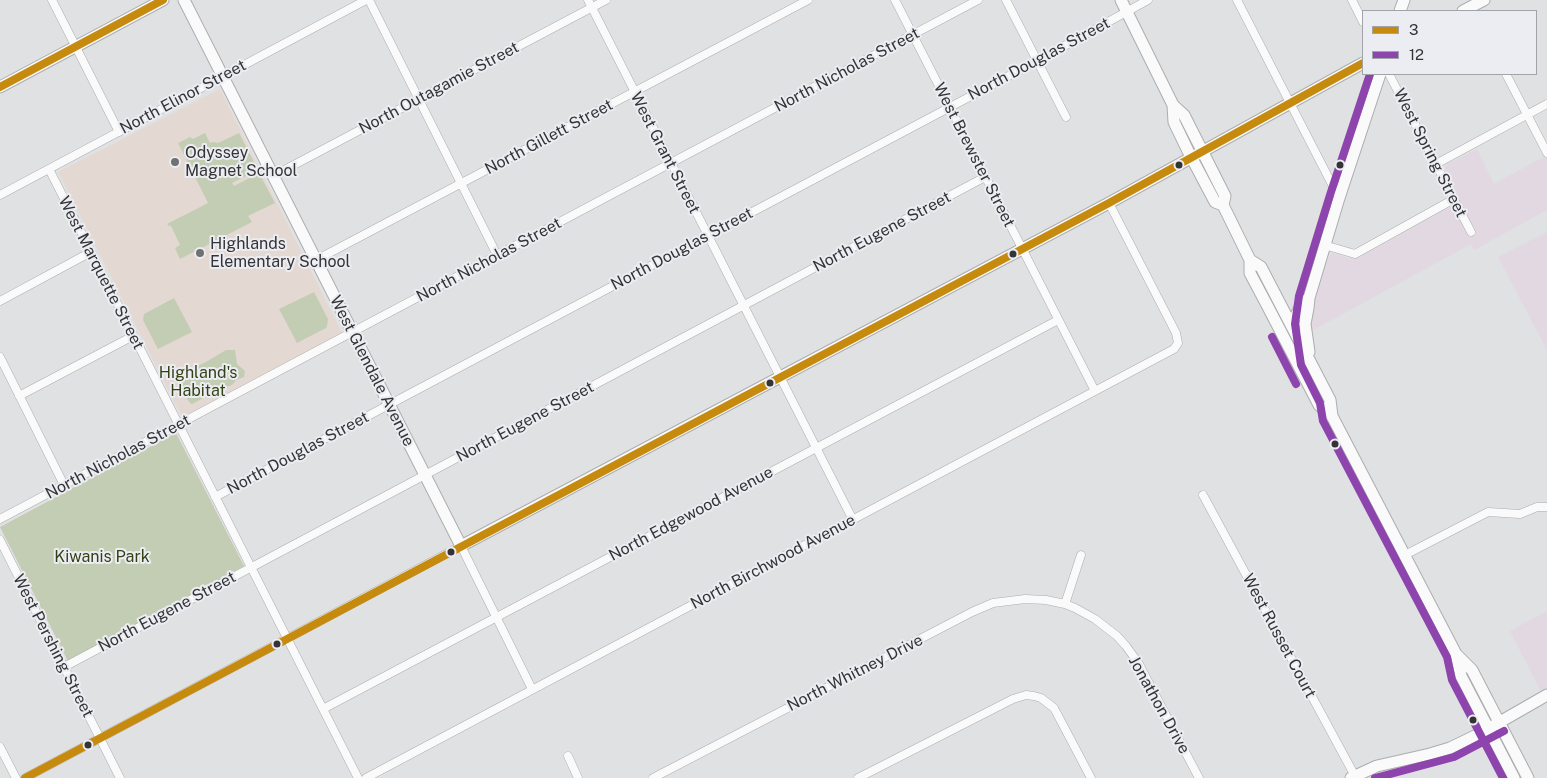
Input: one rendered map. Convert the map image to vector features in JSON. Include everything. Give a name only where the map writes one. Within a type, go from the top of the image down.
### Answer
[{"type":"main road","points":[[0,87],[163,0]]},
{"type":"main road","name":"West Glendale Avenue","points":[[184,0],[461,546]]},
{"type":"main road","points":[[1121,0],[1173,105],[1184,115],[1224,196],[1223,205],[1250,260],[1250,272],[1257,286],[1319,406],[1332,416]]},
{"type":"main road","points":[[1470,7],[1484,0]]},
{"type":"main road","points":[[461,546],[1109,203],[1362,63]]},
{"type":"main road","points":[[1311,364],[1306,335],[1308,298],[1380,75]]},
{"type":"main road","points":[[1173,105],[1174,122],[1215,202],[1223,205]]},
{"type":"main road","points":[[1250,260],[1261,267],[1330,400],[1332,416],[1456,654],[1461,676],[1514,778]]},
{"type":"main road","points":[[1257,286],[1264,284],[1270,294],[1278,300]]},
{"type":"main road","points":[[1291,325],[1303,302],[1308,298]]},
{"type":"main road","points":[[1281,332],[1291,325],[1303,323],[1306,319]]},
{"type":"main road","points":[[1456,654],[1472,670],[1528,778]]},
{"type":"main road","points":[[1354,777],[1377,766],[1443,751],[1466,741],[1547,695]]},
{"type":"street","points":[[52,0],[119,132]]},
{"type":"street","points":[[367,0],[497,255]]},
{"type":"street","name":"North Elinor Street","points":[[0,194],[367,0]]},
{"type":"street","name":"North Outagamie Street","points":[[273,176],[590,4],[606,0]]},
{"type":"street","name":"North Gillett Street","points":[[316,260],[808,0]]},
{"type":"street","name":"West Brewster Street","points":[[895,0],[1095,391]]},
{"type":"street","name":"North Nicholas Street","points":[[0,519],[978,0]]},
{"type":"street","points":[[1006,0],[1066,117]]},
{"type":"street","name":"North Douglas Street","points":[[215,497],[1037,61],[1148,0]]},
{"type":"street","points":[[1237,0],[1339,198]]},
{"type":"street","points":[[1352,0],[1362,20]]},
{"type":"street","name":"West Grant Street","points":[[590,4],[852,520]]},
{"type":"street","name":"West Spring Street","points":[[1391,75],[1471,232]]},
{"type":"street","points":[[1507,75],[1547,153]]},
{"type":"street","points":[[1436,164],[1547,104]]},
{"type":"street","name":"West Marquette Street","points":[[49,169],[358,778]]},
{"type":"street","name":"North Eugene Street","points":[[64,667],[985,177]]},
{"type":"street","points":[[1324,245],[1355,254],[1454,199]]},
{"type":"street","name":"North Birchwood Avenue","points":[[366,778],[1174,349],[1178,343],[1176,333],[1109,203]]},
{"type":"street","points":[[0,300],[91,252]]},
{"type":"street","name":"North Edgewood Avenue","points":[[323,709],[1058,320]]},
{"type":"street","points":[[19,396],[133,336]]},
{"type":"street","points":[[0,357],[64,485]]},
{"type":"street","name":"West Russet Court","points":[[1202,495],[1354,777]]},
{"type":"street","points":[[1405,555],[1488,512],[1520,514],[1537,507],[1547,507]]},
{"type":"street","name":"West Pershing Street","points":[[0,540],[120,778]]},
{"type":"street","points":[[25,778],[461,546]]},
{"type":"street","name":"West Glendale Avenue","points":[[461,546],[532,689]]},
{"type":"street","points":[[1065,604],[1081,555]]},
{"type":"street","name":"North Whitney Drive","points":[[654,778],[982,607],[1004,601],[1025,599],[1046,600],[1065,604]]},
{"type":"street","name":"Jonathon Drive","points":[[1065,604],[1095,619],[1117,636],[1126,646],[1139,664],[1199,778]]},
{"type":"street","points":[[858,778],[1012,698],[1026,695],[1042,698],[1054,708],[1091,778]]},
{"type":"street","points":[[0,747],[16,778]]},
{"type":"street","points":[[568,756],[578,778]]},
{"type":"shaded area","name":"Highlands Elementary School","points":[[220,89],[342,333],[182,417],[58,172]]},
{"type":"shaded area","points":[[1477,149],[1494,184],[1547,155],[1547,210],[1474,250],[1471,244],[1308,333],[1311,309],[1329,255],[1333,253],[1348,258],[1359,257],[1460,201],[1445,168],[1448,164]]},
{"type":"shaded area","points":[[1547,232],[1547,350],[1498,257]]},
{"type":"shaded area","points":[[1547,611],[1547,703],[1510,631]]},
{"type":"green space","points":[[205,133],[210,143],[218,143],[239,133],[258,170],[232,183],[234,186],[259,173],[275,203],[248,216],[252,222],[180,259],[175,248],[180,245],[171,226],[167,224],[208,203],[178,143]]},
{"type":"green space","points":[[314,292],[328,319],[327,326],[297,343],[279,309]]},
{"type":"green space","points":[[174,298],[192,332],[158,349],[143,320],[144,314]]},
{"type":"green space","name":"Highland's Habitat","points":[[226,350],[235,350],[237,364],[245,371],[244,377],[218,392],[192,404],[190,403],[178,385],[176,378],[183,372],[206,362]]},
{"type":"green space","name":"Kiwanis Park","points":[[176,433],[244,566],[68,661],[0,527]]},
{"type":"transit line","name":"3","points":[[0,87],[163,0]]},
{"type":"transit line","name":"3","points":[[25,778],[1109,203],[1362,64]]},
{"type":"transit line","name":"12","points":[[1370,75],[1299,296],[1295,324],[1301,365],[1320,403],[1323,421],[1447,657],[1452,680],[1503,778]]},
{"type":"transit line","name":"12","points":[[1272,337],[1296,384]]},
{"type":"transit line","name":"12","points":[[1375,778],[1454,757],[1504,731]]},
{"type":"place","name":"Odyssey Magnet School","points":[[175,162]]},
{"type":"place","name":"Highlands Elementary School","points":[[200,253]]}]
